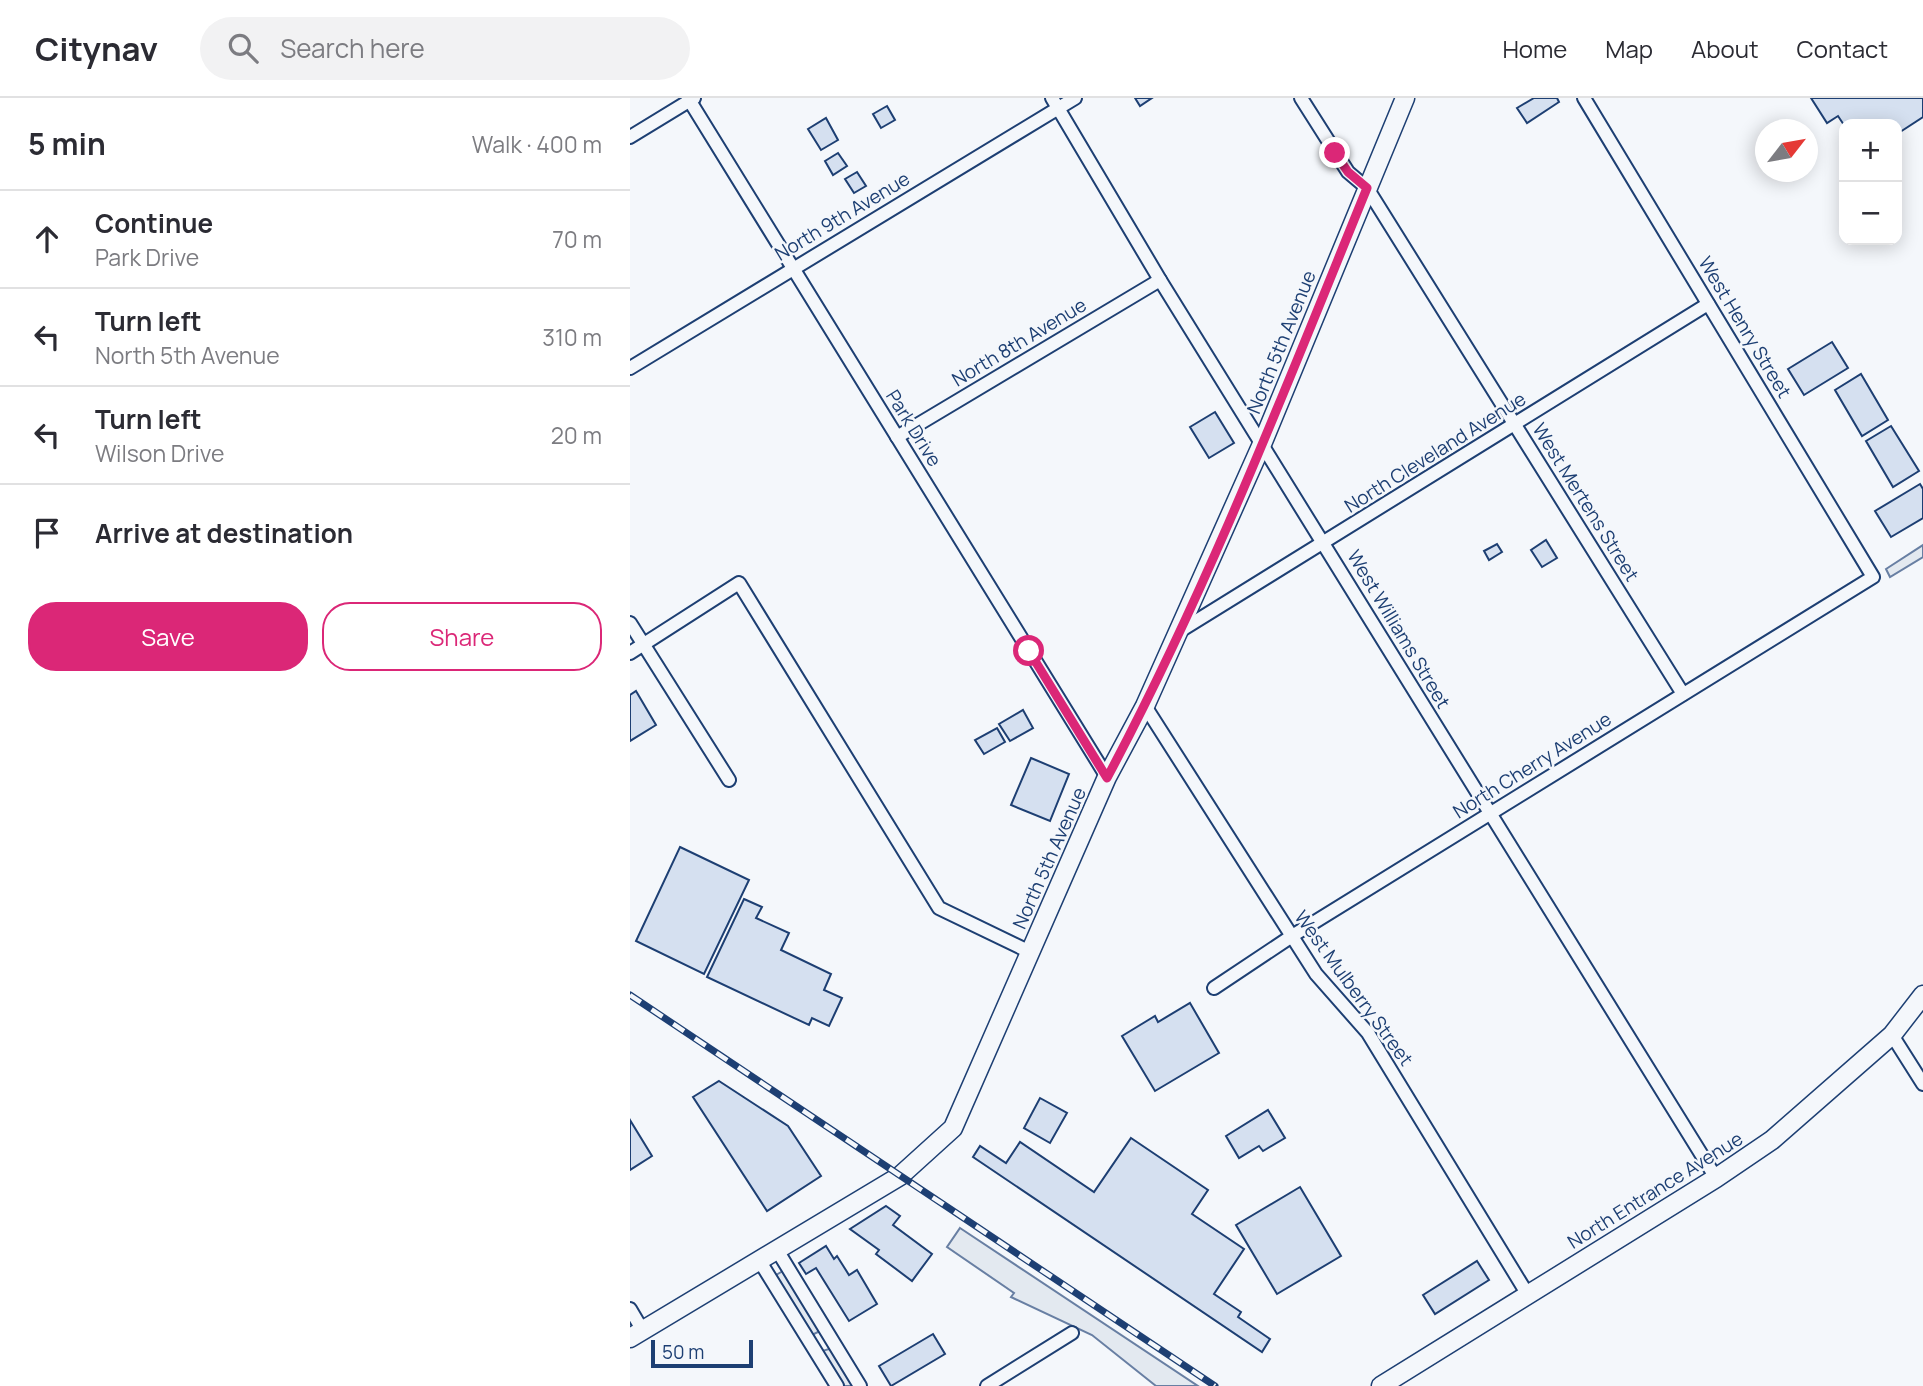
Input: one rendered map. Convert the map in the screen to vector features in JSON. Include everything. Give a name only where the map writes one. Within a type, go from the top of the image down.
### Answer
[{"type":"street","name":"North 9th Avenue","points":[[630,368],[1055,103],[1076,98]]},
{"type":"street","name":"West Mertens Street","points":[[1301,98],[1348,172],[1367,188],[1683,694]]},
{"type":"street","name":"North 5th Avenue","points":[[636,1334],[900,1176],[953,1128],[1107,778],[1180,631],[1262,444],[1405,98]]},
{"type":"street","name":"West Henry Street","points":[[1584,98],[1873,577]]},
{"type":"street","points":[[630,137],[690,99]]},
{"type":"street","name":"Park Drive","points":[[690,99],[791,269],[1107,778]]},
{"type":"street","name":"West Williams Street","points":[[1055,103],[1160,280],[1716,1178]]},
{"type":"street","name":"North 8th Avenue","points":[[897,437],[1160,280]]},
{"type":"street","name":"North Cleveland Avenue","points":[[1180,631],[1708,304]]},
{"type":"street","name":"North Cherry Avenue","points":[[1214,988],[1292,936],[1873,577]]},
{"type":"street","points":[[630,653],[738,583],[939,908],[1030,952]]},
{"type":"street","points":[[630,623],[729,780]]},
{"type":"street","name":"West Mulberry Street","points":[[1145,706],[1316,974],[1368,1032],[1528,1295]]},
{"type":"street","name":"North Entrance Avenue","points":[[1381,1386],[1716,1178],[1772,1140],[1892,1035],[1923,995]]},
{"type":"street","points":[[1892,1035],[1923,1084]]},
{"type":"street","points":[[776,1250],[860,1386]]},
{"type":"street","points":[[759,1260],[837,1386]]},
{"type":"street","points":[[630,1309],[636,1334]]},
{"type":"street","points":[[987,1386],[1072,1333]]},
{"type":"shaded area","points":[[1923,545],[1923,557],[1890,577],[1886,569]]},
{"type":"shaded area","points":[[960,1228],[1198,1386],[1156,1386],[1092,1335],[1011,1297],[1014,1293],[947,1247]]},
{"type":"shaded area","points":[[783,1271],[820,1331],[812,1335],[776,1275]]},
{"type":"shaded area","points":[[829,1349],[854,1386],[844,1386],[822,1351]]},
{"type":"building","points":[[1135,98],[1152,98],[1140,106]]},
{"type":"building","points":[[1534,98],[1557,98],[1559,102],[1527,123],[1517,108]]},
{"type":"building","points":[[1811,98],[1923,98],[1923,117],[1902,131],[1902,119],[1840,119],[1838,116],[1827,123]]},
{"type":"building","points":[[887,106],[895,120],[881,128],[873,114]]},
{"type":"building","points":[[826,118],[838,140],[821,150],[808,129]]},
{"type":"building","points":[[838,153],[847,166],[833,175],[825,161]]},
{"type":"building","points":[[857,172],[866,186],[854,193],[845,179]]},
{"type":"building","points":[[1832,342],[1848,368],[1804,395],[1788,369]]},
{"type":"building","points":[[1861,374],[1888,420],[1862,436],[1835,390]]},
{"type":"building","points":[[1215,412],[1234,443],[1209,458],[1190,427]]},
{"type":"building","points":[[1891,426],[1919,471],[1893,487],[1866,441]]},
{"type":"building","points":[[1920,484],[1923,489],[1923,518],[1891,537],[1875,511]]},
{"type":"building","points":[[1546,540],[1557,558],[1542,567],[1531,550]]},
{"type":"building","points":[[1497,544],[1502,552],[1489,560],[1484,551]]},
{"type":"building","points":[[636,691],[656,725],[630,741],[630,695]]},
{"type":"building","points":[[1023,710],[1033,728],[1010,741],[999,724]]},
{"type":"building","points":[[997,728],[1005,742],[984,754],[975,740]]},
{"type":"building","points":[[1031,758],[1069,774],[1050,821],[1011,805]]},
{"type":"building","points":[[680,847],[749,880],[704,974],[636,941]]},
{"type":"building","points":[[744,899],[762,907],[756,918],[789,933],[781,950],[831,974],[824,990],[842,998],[829,1026],[812,1018],[809,1025],[707,977]]},
{"type":"building","points":[[1190,1003],[1219,1053],[1155,1091],[1122,1036],[1155,1016],[1158,1022]]},
{"type":"building","points":[[719,1081],[788,1126],[821,1176],[767,1211],[693,1097]]},
{"type":"building","points":[[1040,1098],[1067,1113],[1050,1143],[1024,1128]]},
{"type":"building","points":[[1268,1110],[1285,1138],[1263,1151],[1259,1146],[1239,1158],[1226,1136]]},
{"type":"building","points":[[630,1120],[652,1156],[630,1170]]},
{"type":"building","points":[[1131,1138],[1208,1190],[1192,1214],[1244,1249],[1214,1294],[1241,1312],[1238,1317],[1270,1339],[1262,1352],[973,1157],[980,1146],[1006,1163],[1020,1142],[1094,1192]]},
{"type":"building","points":[[1300,1187],[1341,1256],[1277,1294],[1236,1225]]},
{"type":"building","points":[[886,1206],[900,1216],[893,1225],[932,1254],[912,1281],[876,1254],[879,1250],[850,1229]]},
{"type":"building","points":[[826,1246],[834,1259],[837,1256],[849,1275],[857,1270],[877,1304],[849,1321],[816,1268],[806,1274],[799,1263]]},
{"type":"building","points":[[1477,1261],[1489,1280],[1435,1314],[1423,1295]]},
{"type":"building","points":[[933,1334],[945,1354],[891,1386],[879,1366]]},
{"type":"railway","points":[[630,995],[1215,1386]]},
{"type":"route","points":[[1029,651],[1107,778],[1180,631],[1262,444],[1367,188],[1348,172],[1335,153]]}]
